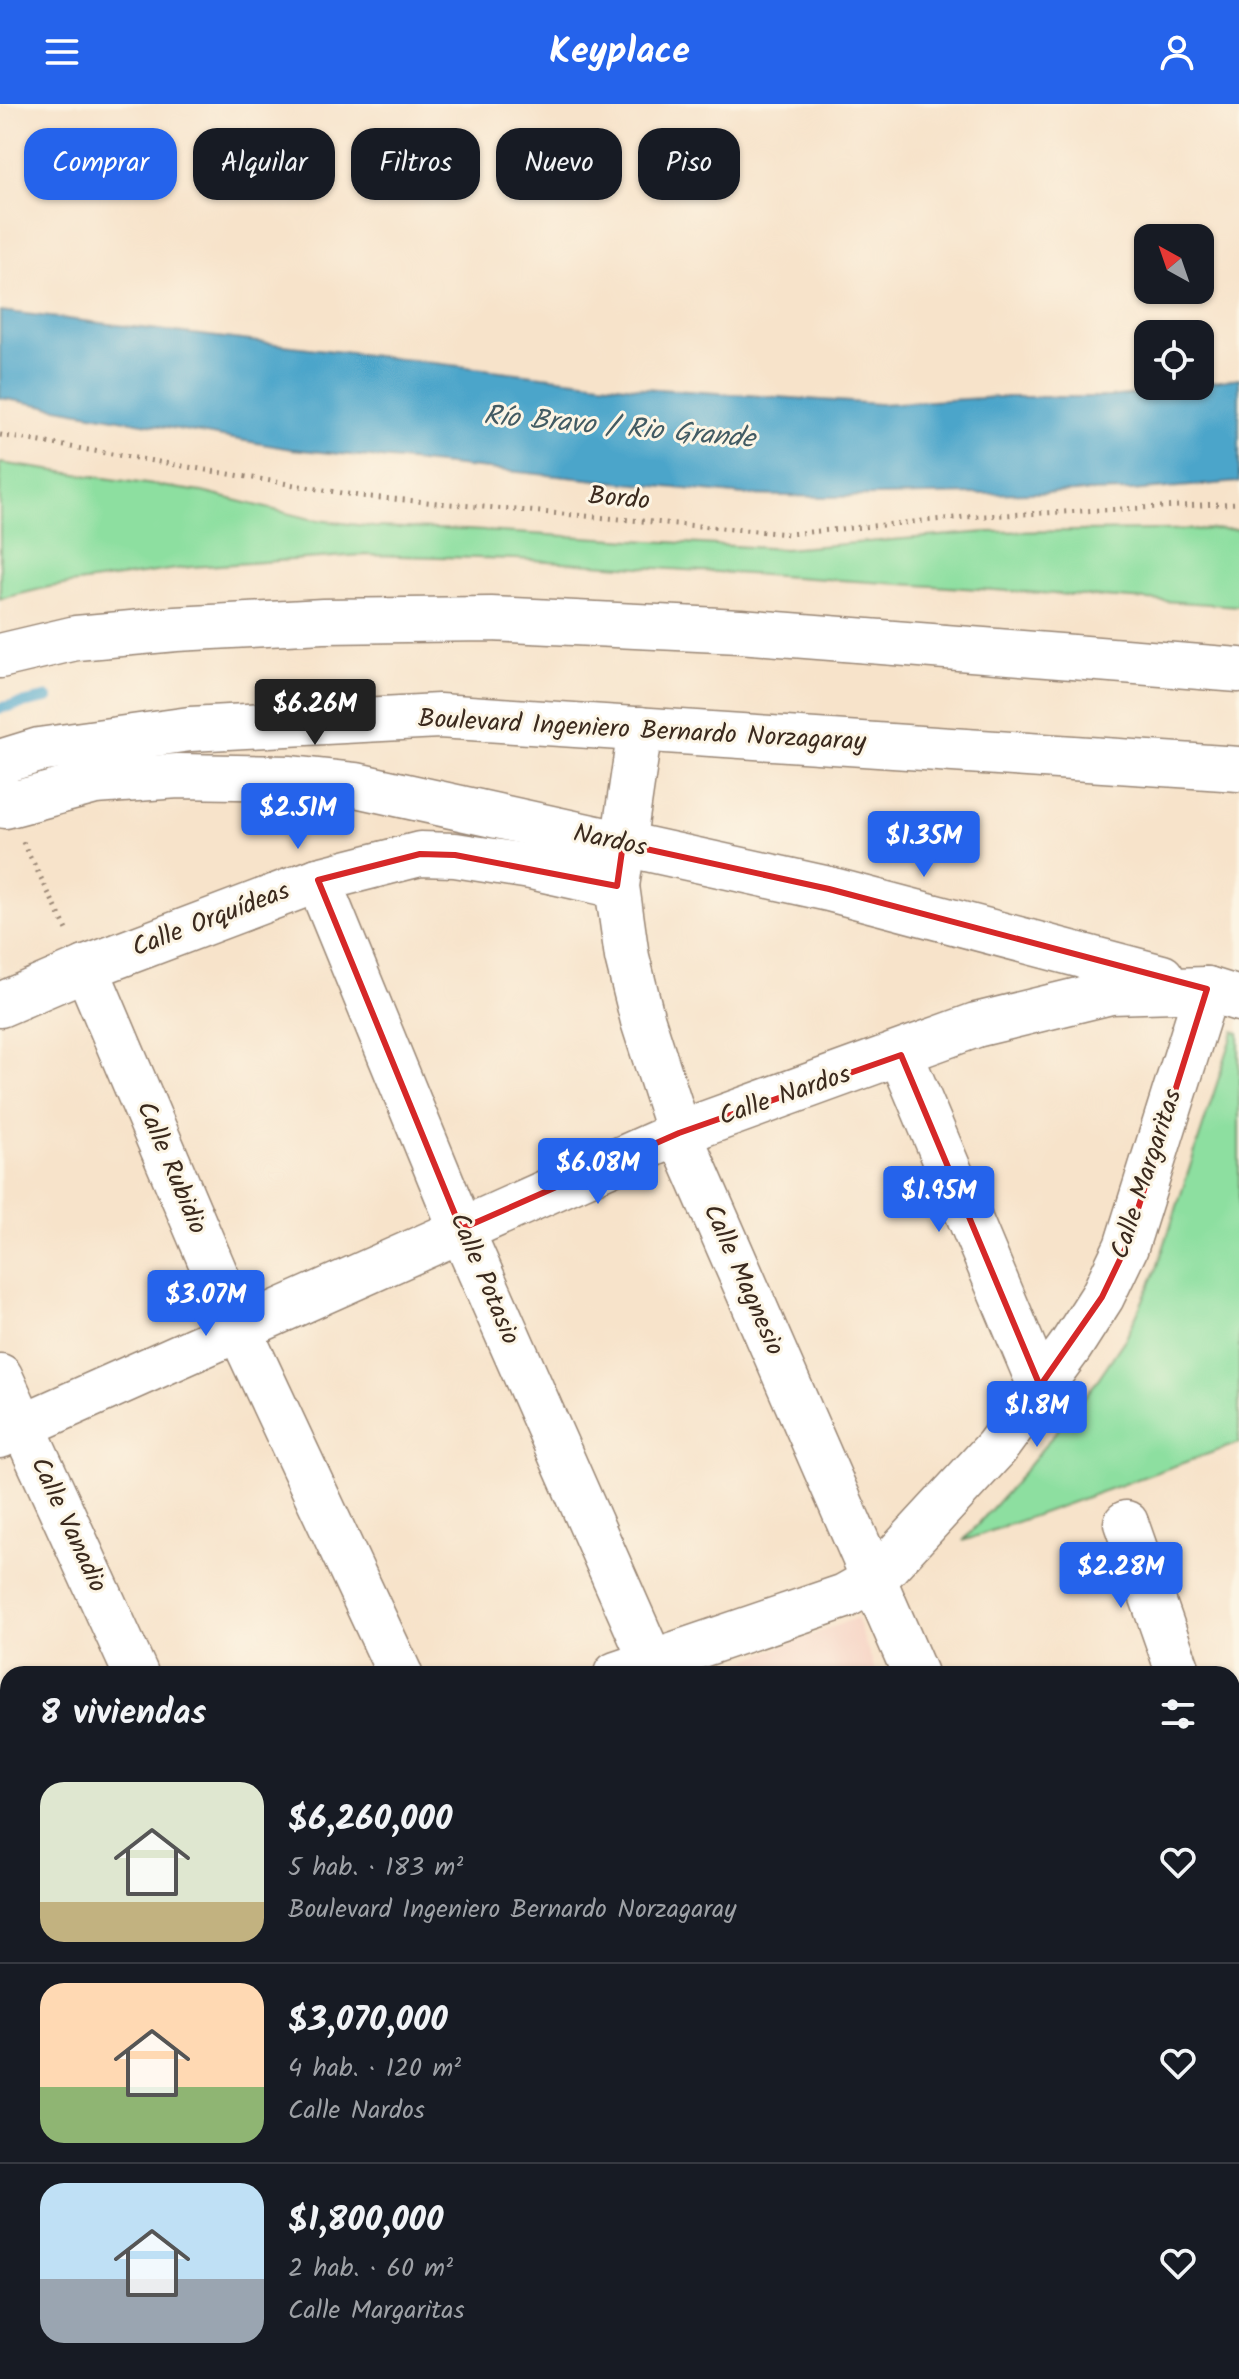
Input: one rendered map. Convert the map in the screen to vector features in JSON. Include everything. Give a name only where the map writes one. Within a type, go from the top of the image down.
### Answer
[{"type":"main road","points":[[0,656],[76,638],[176,629],[323,621],[491,619],[740,631],[1239,670]]},
{"type":"main road","name":"Boulevard Ingeniero Bernardo Norzagaray","points":[[0,762],[39,750],[190,729],[439,716],[1239,769]]},
{"type":"main road","name":"Calle Magnesio","points":[[640,729],[620,865],[627,957],[643,1021],[679,1133],[912,1666]]},
{"type":"main road","name":"Nardos","points":[[3,800],[95,782],[178,776],[291,778],[356,785],[620,865],[829,889],[1223,994]]},
{"type":"main road","name":"Calle Orquídeas","points":[[0,1005],[86,968],[318,880],[420,854],[455,855],[531,867],[620,865]]},
{"type":"main road","name":"Calle Potasio","points":[[318,880],[640,1666]]},
{"type":"main road","name":"Calle Rubidio","points":[[86,968],[239,1329],[396,1666]]},
{"type":"main road","name":"Calle Nardos","points":[[11,1432],[679,1133],[901,1055],[976,1025],[1111,992],[1223,994]]},
{"type":"main road","name":"Calle Margaritas","points":[[653,1666],[845,1596],[875,1579],[996,1448],[1070,1347],[1102,1297],[1126,1247],[1223,994]]},
{"type":"main road","points":[[901,1055],[1040,1386]]},
{"type":"main road","name":"Calle Vanadio","points":[[0,1376],[11,1432],[132,1666]]},
{"type":"main road","points":[[1126,1523],[1176,1666]]},
{"type":"path","name":"Bordo","points":[[0,435],[359,496],[789,534],[965,517],[1239,503]]},
{"type":"path","points":[[3,800],[86,968]]},
{"type":"highlighted area","points":[[623,844],[829,889],[1207,989],[1126,1247],[1102,1297],[1040,1386],[901,1055],[679,1133],[461,1229],[318,880],[420,854],[455,855],[617,886]]},
{"type":"shaded area","points":[[856,1618],[874,1666],[731,1666]]},
{"type":"green space","points":[[0,463],[202,492],[311,519],[373,527],[784,549],[987,532],[1239,529],[1239,606],[516,559],[362,555],[191,567],[49,587],[0,599]]},
{"type":"green space","points":[[1234,1031],[1239,1033],[1239,1443],[963,1541],[1094,1385],[1127,1336],[1156,1271]]},
{"type":"water","name":"Río Bravo / Rio Grande","points":[[0,311],[643,388],[880,404],[1134,394],[1134,400],[1214,400],[1214,382],[1239,378],[1239,482],[1131,491],[827,497],[744,495],[291,449],[0,398]]},
{"type":"waterway","points":[[0,708],[48,698]]}]
